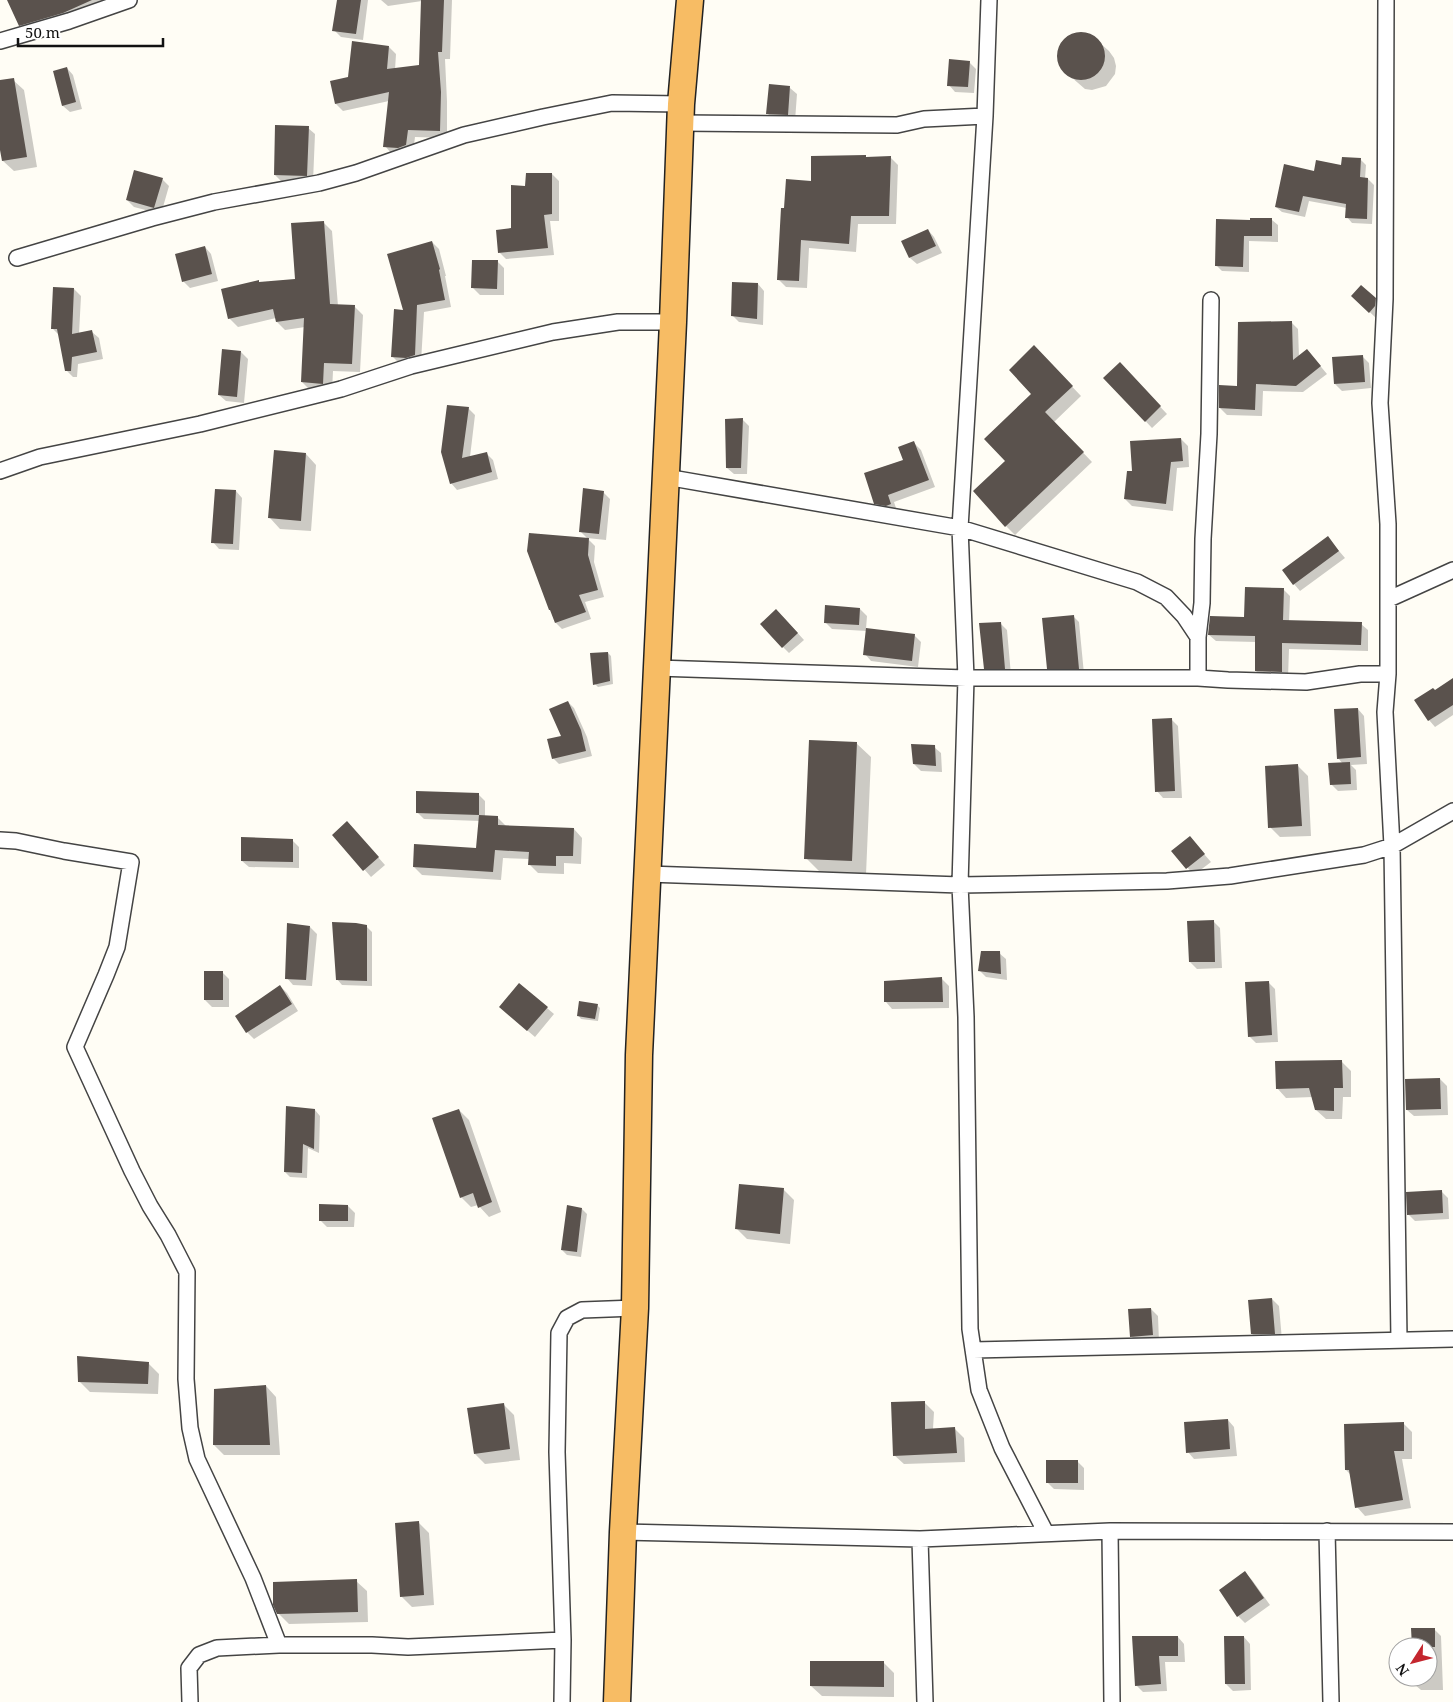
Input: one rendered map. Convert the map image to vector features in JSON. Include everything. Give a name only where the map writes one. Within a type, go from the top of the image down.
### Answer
[{"type":"highway","points":[[617,1702],[623,1532],[635,1308],[639,1055],[681,114],[690,0]]},
{"type":"street","points":[[0,40],[70,21],[129,0]]},
{"type":"street","points":[[988,0],[985,116],[960,528],[966,678],[960,885],[966,1017],[970,1329],[979,1390],[1002,1448],[1046,1534]]},
{"type":"street","points":[[1386,0],[1385,299],[1380,403],[1388,524],[1388,674],[1385,712],[1392,846],[1399,1340]]},
{"type":"street","points":[[17,258],[152,218],[214,202],[319,183],[356,173],[464,135],[612,103],[681,114],[897,125],[924,119],[985,116]]},
{"type":"street","points":[[1198,678],[1198,637],[1202,603],[1203,539],[1209,434],[1212,300]]},
{"type":"street","points":[[0,471],[40,457],[200,424],[341,389],[411,366],[553,332],[618,322],[673,322]]},
{"type":"street","points":[[666,477],[960,528],[1137,582],[1166,596],[1184,616],[1198,637]]},
{"type":"street","points":[[1389,599],[1453,570]]},
{"type":"street","points":[[657,668],[966,678],[1198,678],[1306,682],[1360,674],[1388,674]]},
{"type":"street","points":[[648,874],[960,885],[1167,881],[1230,876],[1364,855],[1392,846],[1453,811]]},
{"type":"street","points":[[0,840],[16,841],[64,852],[132,862],[117,947],[75,1047],[132,1171],[187,1272],[186,1379],[190,1428],[197,1459],[252,1578],[279,1646]]},
{"type":"street","points":[[562,1702],[563,1640],[557,1452],[559,1333],[567,1318],[582,1310],[635,1308]]},
{"type":"street","points":[[973,1350],[1453,1339]]},
{"type":"street","points":[[623,1532],[920,1539],[1110,1530],[1453,1532]]},
{"type":"street","points":[[1110,1530],[1112,1702]]},
{"type":"street","points":[[1327,1531],[1331,1702]]},
{"type":"street","points":[[920,1539],[925,1702]]},
{"type":"street","points":[[190,1702],[189,1668],[199,1655],[217,1648],[372,1645],[408,1647],[563,1640]]},
{"type":"building","points":[[7,0],[92,0],[63,13],[19,26]]},
{"type":"building","points":[[337,0],[361,0],[356,34],[332,31]]},
{"type":"building","points":[[421,0],[444,0],[442,52],[438,52],[441,92],[440,131],[408,130],[406,145],[398,148],[383,147],[389,92],[335,104],[330,81],[348,77],[352,41],[389,46],[387,69],[419,65]]},
{"type":"building","points":[[1076,32],[1086,32],[1098,39],[1105,51],[1105,61],[1098,73],[1086,80],[1076,80],[1068,76],[1061,69],[1057,61],[1057,51],[1061,43],[1068,36]]},
{"type":"building","points":[[949,59],[970,61],[968,87],[947,86]]},
{"type":"building","points":[[67,67],[76,102],[62,106],[53,71]]},
{"type":"building","points":[[14,78],[27,157],[2,161],[0,150],[0,80]]},
{"type":"building","points":[[769,84],[790,86],[788,115],[766,114]]},
{"type":"building","points":[[275,125],[309,126],[307,176],[274,175]]},
{"type":"building","points":[[866,155],[866,157],[891,156],[889,216],[851,216],[849,244],[801,240],[799,281],[777,280],[781,208],[784,208],[786,179],[811,181],[811,156]]},
{"type":"building","points":[[1342,157],[1361,158],[1360,177],[1368,178],[1367,219],[1345,218],[1346,204],[1303,196],[1299,212],[1275,207],[1284,164],[1314,171],[1316,160],[1341,165]]},
{"type":"building","points":[[134,170],[163,178],[154,208],[126,200]]},
{"type":"building","points":[[526,173],[552,173],[552,214],[544,215],[548,248],[498,253],[496,230],[511,228],[511,185],[525,186]]},
{"type":"building","points":[[1250,218],[1272,218],[1272,236],[1244,236],[1243,267],[1215,266],[1216,219],[1250,220]]},
{"type":"building","points":[[324,221],[330,304],[355,305],[352,364],[324,363],[323,384],[301,382],[304,318],[276,322],[273,309],[228,319],[221,289],[259,280],[259,282],[295,279],[291,223]]},
{"type":"building","points":[[928,229],[936,246],[909,258],[901,241]]},
{"type":"building","points":[[432,241],[440,269],[445,300],[417,305],[415,355],[406,358],[391,357],[394,309],[403,310],[387,254]]},
{"type":"building","points":[[205,246],[212,274],[182,282],[175,254]]},
{"type":"building","points":[[472,260],[498,260],[497,289],[471,288]]},
{"type":"building","points":[[732,282],[758,283],[757,319],[731,316]]},
{"type":"building","points":[[1361,285],[1376,298],[1375,306],[1369,313],[1351,296]]},
{"type":"building","points":[[53,287],[74,288],[72,334],[92,330],[97,352],[72,357],[71,371],[65,371],[57,329],[51,329]]},
{"type":"building","points":[[1292,321],[1293,360],[1307,349],[1321,366],[1296,386],[1256,384],[1255,410],[1219,408],[1219,385],[1237,386],[1238,322]]},
{"type":"building","points":[[1034,345],[1073,386],[1045,412],[1084,452],[1005,527],[973,491],[1005,461],[984,439],[1031,394],[1009,370]]},
{"type":"building","points":[[222,349],[241,351],[237,397],[218,395]]},
{"type":"building","points":[[1363,355],[1365,382],[1334,384],[1332,357]]},
{"type":"building","points":[[1120,362],[1161,406],[1145,422],[1103,378]]},
{"type":"building","points":[[447,405],[469,407],[462,458],[487,452],[492,472],[450,484],[441,452]]},
{"type":"building","points":[[743,418],[741,468],[726,468],[725,419]]},
{"type":"building","points":[[1181,438],[1183,461],[1171,462],[1166,504],[1124,499],[1127,471],[1132,471],[1130,441]]},
{"type":"building","points":[[914,441],[929,480],[888,495],[891,504],[886,506],[874,504],[864,473],[903,460],[898,447]]},
{"type":"building","points":[[274,450],[306,453],[301,521],[268,518]]},
{"type":"building","points":[[583,488],[604,491],[599,534],[579,532]]},
{"type":"building","points":[[215,489],[236,490],[233,544],[211,543]]},
{"type":"building","points":[[529,533],[589,538],[588,555],[598,590],[579,595],[586,612],[555,623],[527,551]]},
{"type":"building","points":[[1328,536],[1339,551],[1293,585],[1282,570]]},
{"type":"building","points":[[1245,587],[1284,588],[1283,620],[1362,622],[1361,645],[1282,643],[1282,672],[1255,671],[1255,636],[1208,635],[1210,616],[1244,617]]},
{"type":"building","points":[[825,605],[860,608],[859,625],[824,623]]},
{"type":"building","points":[[776,609],[798,633],[782,648],[760,624]]},
{"type":"building","points":[[1074,615],[1079,669],[1047,669],[1042,618]]},
{"type":"building","points":[[1001,622],[1005,669],[984,669],[979,623]]},
{"type":"building","points":[[866,628],[915,634],[912,661],[863,655]]},
{"type":"building","points":[[608,652],[610,681],[593,685],[590,653]]},
{"type":"building","points":[[1453,678],[1453,705],[1428,721],[1414,700],[1433,688],[1435,690]]},
{"type":"building","points":[[568,701],[581,730],[586,751],[552,759],[547,739],[561,736],[549,709]]},
{"type":"building","points":[[1358,708],[1361,757],[1337,759],[1334,709]]},
{"type":"building","points":[[1172,718],[1175,791],[1155,792],[1152,719]]},
{"type":"building","points":[[809,740],[857,742],[852,861],[804,859]]},
{"type":"building","points":[[911,744],[935,745],[936,766],[913,764]]},
{"type":"building","points":[[1350,762],[1351,784],[1330,785],[1328,763]]},
{"type":"building","points":[[1298,764],[1302,826],[1268,828],[1265,766]]},
{"type":"building","points":[[416,791],[479,793],[479,815],[416,813]]},
{"type":"building","points":[[479,815],[498,816],[498,825],[574,828],[573,856],[556,856],[556,866],[528,865],[529,852],[495,850],[493,872],[413,867],[414,844],[476,848]]},
{"type":"building","points":[[347,821],[379,857],[363,871],[332,835]]},
{"type":"building","points":[[1190,836],[1205,854],[1186,869],[1171,851]]},
{"type":"building","points":[[241,837],[293,839],[293,862],[241,861]]},
{"type":"building","points":[[1214,920],[1215,962],[1189,962],[1187,921]]},
{"type":"building","points":[[332,922],[367,925],[367,981],[336,980]]},
{"type":"building","points":[[287,923],[310,926],[306,980],[285,979]]},
{"type":"building","points":[[981,951],[1000,951],[1001,974],[978,971]]},
{"type":"building","points":[[204,971],[223,971],[223,1000],[204,1000]]},
{"type":"building","points":[[942,977],[943,1002],[884,1002],[884,981]]},
{"type":"building","points":[[1269,981],[1272,1035],[1248,1037],[1245,982]]},
{"type":"building","points":[[519,983],[548,1007],[527,1031],[499,1007]]},
{"type":"building","points":[[280,985],[292,1004],[246,1033],[235,1016]]},
{"type":"building","points":[[579,1001],[598,1004],[595,1019],[577,1016]]},
{"type":"building","points":[[1342,1060],[1343,1088],[1334,1088],[1334,1111],[1315,1110],[1309,1088],[1276,1089],[1275,1061]]},
{"type":"building","points":[[1440,1078],[1441,1109],[1406,1110],[1405,1079]]},
{"type":"building","points":[[286,1106],[315,1109],[314,1149],[303,1144],[302,1173],[284,1172]]},
{"type":"building","points":[[459,1109],[492,1202],[478,1208],[473,1193],[460,1198],[432,1118]]},
{"type":"building","points":[[739,1184],[784,1188],[780,1234],[735,1229]]},
{"type":"building","points":[[1442,1190],[1443,1213],[1407,1215],[1406,1192]]},
{"type":"building","points":[[319,1204],[348,1205],[348,1221],[319,1221]]},
{"type":"building","points":[[567,1205],[582,1208],[577,1252],[561,1250]]},
{"type":"building","points":[[1272,1298],[1275,1334],[1251,1334],[1248,1300]]},
{"type":"building","points":[[1151,1308],[1153,1335],[1130,1337],[1128,1309]]},
{"type":"building","points":[[77,1356],[149,1362],[148,1384],[78,1382]]},
{"type":"building","points":[[266,1385],[270,1445],[213,1445],[214,1389]]},
{"type":"building","points":[[925,1401],[925,1429],[955,1427],[957,1453],[893,1456],[891,1402]]},
{"type":"building","points":[[504,1403],[510,1449],[474,1454],[467,1408]]},
{"type":"building","points":[[1228,1419],[1230,1449],[1186,1453],[1184,1422]]},
{"type":"building","points":[[1404,1422],[1404,1451],[1394,1451],[1403,1500],[1355,1508],[1349,1470],[1345,1470],[1344,1424]]},
{"type":"building","points":[[1046,1460],[1078,1460],[1078,1483],[1046,1483]]},
{"type":"building","points":[[419,1521],[424,1595],[400,1597],[395,1523]]},
{"type":"building","points":[[1245,1571],[1264,1598],[1237,1617],[1219,1590]]},
{"type":"building","points":[[357,1579],[358,1612],[277,1614],[273,1605],[273,1582]]},
{"type":"building","points":[[1411,1628],[1435,1628],[1435,1637],[1411,1637]]},
{"type":"building","points":[[1132,1636],[1178,1636],[1178,1656],[1159,1656],[1161,1684],[1135,1686]]},
{"type":"building","points":[[1224,1636],[1244,1636],[1245,1684],[1225,1684]]},
{"type":"building","points":[[810,1661],[884,1661],[884,1687],[810,1686]]}]
